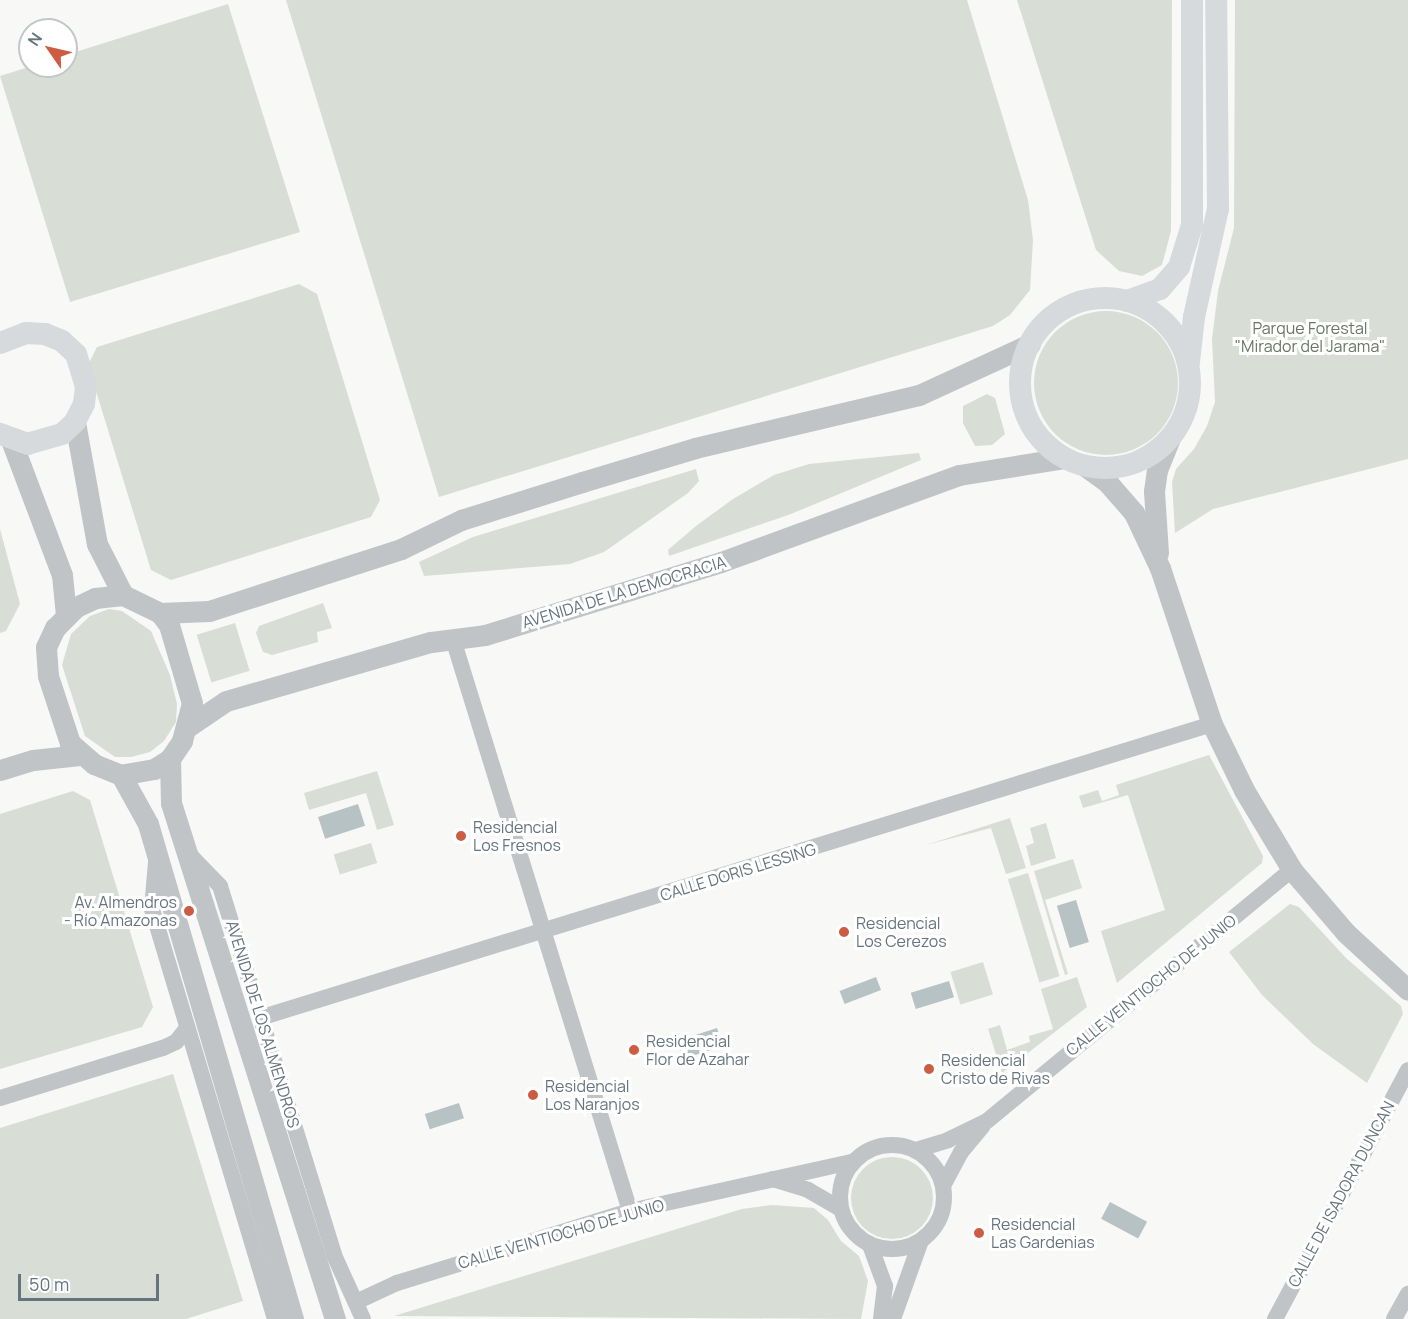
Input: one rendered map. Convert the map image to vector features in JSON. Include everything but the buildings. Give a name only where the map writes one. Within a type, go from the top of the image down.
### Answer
[{"type":"main road","points":[[1127,301],[1160,289],[1179,267],[1192,225],[1192,0]]},
{"type":"main road","points":[[1188,367],[1181,344],[1167,325],[1149,310],[1127,301],[1092,299],[1067,306],[1046,322],[1030,344],[1021,369],[1023,403],[1028,420],[1043,442],[1064,458],[1085,466],[1108,468],[1131,464],[1153,453],[1171,436],[1184,415],[1190,391],[1188,367],[1194,317],[1218,208],[1216,0]]},
{"type":"main road","points":[[0,343],[26,333],[45,334],[62,341],[76,354],[86,387],[84,404],[75,422],[62,434],[46,442],[5,437]]},
{"type":"street","points":[[80,755],[61,725],[48,676],[46,647],[66,615],[95,598],[123,595],[160,613],[209,611],[401,549],[461,520],[695,448],[919,395],[1030,344]]},
{"type":"street","points":[[75,422],[97,544],[123,595]]},
{"type":"street","points":[[1160,568],[1154,491],[1157,470],[1171,436]]},
{"type":"street","points":[[5,437],[62,575],[66,615]]},
{"type":"street","name":"AVENIDA DE LA DEMOCRACIA","points":[[186,728],[226,701],[430,642],[485,634],[721,562],[959,475],[1064,458]]},
{"type":"street","points":[[1085,466],[1108,483],[1134,513],[1160,568],[1212,724],[1244,790],[1292,870],[1346,933],[1408,990]]},
{"type":"street","points":[[121,775],[154,769],[170,759],[186,728],[192,703],[176,641],[160,613]]},
{"type":"street","points":[[453,639],[630,1211]]},
{"type":"street","name":"CALLE DORIS LESSING","points":[[263,1017],[1212,724]]},
{"type":"street","points":[[0,770],[33,759],[80,755],[121,775],[148,824],[293,1319]]},
{"type":"street","name":"AVENIDA DE LOS ALMENDROS","points":[[170,759],[171,803],[335,1319]]},
{"type":"street","name":"AVENIDA DE LOS ALMENDROS","points":[[188,853],[220,886],[263,1017],[334,1255],[363,1319]]},
{"type":"street","points":[[157,861],[152,909],[275,1319]]},
{"type":"street","name":"CALLE VEINTIOCHO DE JUNIO","points":[[916,1150],[948,1140],[987,1121],[1292,870]]},
{"type":"street","points":[[0,1098],[163,1048],[176,1042],[187,1028]]},
{"type":"street","name":"CALLE DE ISADORA DUNCAN","points":[[1275,1319],[1408,1070]]},
{"type":"street","points":[[944,1184],[961,1152],[987,1121]]},
{"type":"street","points":[[870,1245],[895,1250],[920,1243],[936,1228],[945,1207],[944,1184],[934,1164],[916,1150],[884,1145],[855,1161],[842,1183],[841,1209],[847,1224],[870,1245],[885,1286],[881,1319]]},
{"type":"street","name":"CALLE VEINTIOCHO DE JUNIO","points":[[356,1302],[397,1283],[630,1211],[770,1178],[831,1169],[855,1161]]},
{"type":"street","points":[[770,1178],[808,1190],[841,1209]]},
{"type":"street","points":[[244,1218],[252,1183]]},
{"type":"street","points":[[293,1185],[320,1206]]},
{"type":"street","points":[[894,1319],[920,1243]]},
{"type":"street","points":[[1394,1319],[1407,1299]]},
{"type":"green space","points":[[286,0],[967,0],[1028,200],[1033,240],[1030,290],[1010,315],[993,326],[439,497]]},
{"type":"green space","points":[[1017,0],[1172,0],[1171,231],[1162,265],[1142,276],[1119,271],[1096,250]]},
{"type":"green space","name":"Parque Forestal \"Mirador del Jarama\"","points":[[1235,0],[1408,0],[1408,459],[1213,509],[1175,533],[1172,482],[1176,469],[1194,449],[1207,426],[1215,402],[1212,339],[1218,291],[1234,228]]},
{"type":"green space","points":[[228,4],[300,232],[70,302],[0,76],[18,70],[18,78],[78,78],[78,51]]},
{"type":"green space","points":[[299,284],[317,294],[380,500],[371,517],[171,580],[151,570],[88,365],[97,347]]},
{"type":"green space","points":[[1106,311],[1133,317],[1146,323],[1157,332],[1166,343],[1172,356],[1178,383],[1172,410],[1166,423],[1157,434],[1146,443],[1133,449],[1106,455],[1079,449],[1066,443],[1055,434],[1046,423],[1040,410],[1034,383],[1040,356],[1046,343],[1055,332],[1066,323],[1079,317]]},
{"type":"green space","points":[[987,394],[995,398],[1005,434],[992,445],[975,446],[963,423],[963,406]]},
{"type":"green space","points":[[919,453],[921,460],[791,514],[669,556],[668,550],[696,526],[733,499],[774,475],[809,464]]},
{"type":"green space","points":[[696,469],[699,481],[688,493],[604,552],[570,564],[424,576],[419,562],[473,537]]},
{"type":"green space","points":[[0,529],[20,604],[6,631],[0,633]]},
{"type":"green space","points":[[323,603],[332,628],[317,632],[318,642],[272,655],[263,652],[256,633],[259,626]]},
{"type":"green space","points":[[109,609],[122,611],[151,631],[170,675],[177,704],[176,722],[164,741],[150,752],[131,757],[115,757],[85,736],[62,665],[71,634],[90,616]]},
{"type":"green space","points":[[235,623],[250,671],[211,683],[197,635]]},
{"type":"green space","points":[[1209,755],[1263,856],[1262,863],[1117,983],[1101,931],[1165,910],[1128,795],[1083,808],[1079,796],[1098,790],[1102,801],[1119,795],[1116,785]]},
{"type":"green space","points":[[377,771],[394,825],[377,830],[366,793],[309,810],[304,793]]},
{"type":"green space","points":[[73,791],[90,800],[153,1007],[142,1027],[0,1069],[0,814]]},
{"type":"green space","points":[[1010,818],[1026,868],[1006,874],[991,828],[926,845]]},
{"type":"green space","points":[[1046,823],[1056,858],[1031,866],[1026,846],[1034,843],[1030,828]]},
{"type":"green space","points":[[371,843],[377,863],[340,874],[334,854]]},
{"type":"green space","points":[[1073,859],[1082,888],[1045,900],[1068,974],[1065,975],[1034,871]]},
{"type":"green space","points":[[1028,873],[1060,976],[1039,982],[1008,879]]},
{"type":"green space","points":[[1290,904],[1299,907],[1346,958],[1401,1006],[1403,1014],[1367,1083],[1313,1044],[1262,995],[1229,952]]},
{"type":"green space","points":[[983,962],[993,995],[960,1004],[950,972]]},
{"type":"green space","points":[[1077,977],[1087,1007],[1002,1073],[988,1029],[1000,1025],[1007,1050],[1030,1042],[1029,1036],[1053,1029],[1041,989]]},
{"type":"green space","points":[[173,1074],[243,1301],[186,1319],[0,1319],[0,1128]]},
{"type":"green space","points":[[892,1157],[908,1160],[921,1169],[930,1182],[933,1198],[930,1214],[921,1227],[908,1236],[892,1239],[876,1236],[863,1227],[854,1214],[851,1198],[854,1182],[863,1169],[876,1160]]},
{"type":"green space","points":[[772,1205],[814,1208],[828,1220],[841,1241],[859,1256],[868,1281],[861,1319],[394,1316],[742,1209]]},
{"type":"shaded area","points":[[358,804],[365,826],[325,839],[318,817]]},
{"type":"shaded area","points":[[1076,900],[1089,942],[1070,948],[1057,906]]},
{"type":"shaded area","points":[[876,977],[881,990],[845,1004],[840,991]]},
{"type":"shaded area","points":[[949,981],[954,997],[916,1009],[911,993]]},
{"type":"shaded area","points":[[717,1028],[723,1046],[683,1059],[677,1041]]},
{"type":"shaded area","points":[[459,1103],[464,1118],[430,1129],[425,1114]]},
{"type":"shaded area","points":[[1110,1202],[1147,1222],[1138,1238],[1101,1219]]},
{"type":"place","name":"Residencial Los Fresnos","points":[[461,836]]},
{"type":"place","name":"Av. Almendros - Río Amazonas","points":[[189,911]]},
{"type":"place","name":"Residencial Los Cerezos","points":[[844,932]]},
{"type":"place","name":"Residencial Flor de Azahar","points":[[634,1050]]},
{"type":"place","name":"Residencial Cristo de Rivas","points":[[929,1069]]},
{"type":"place","name":"Residencial Los Naranjos","points":[[533,1095]]},
{"type":"place","name":"Residencial Las Gardenias","points":[[979,1233]]}]
